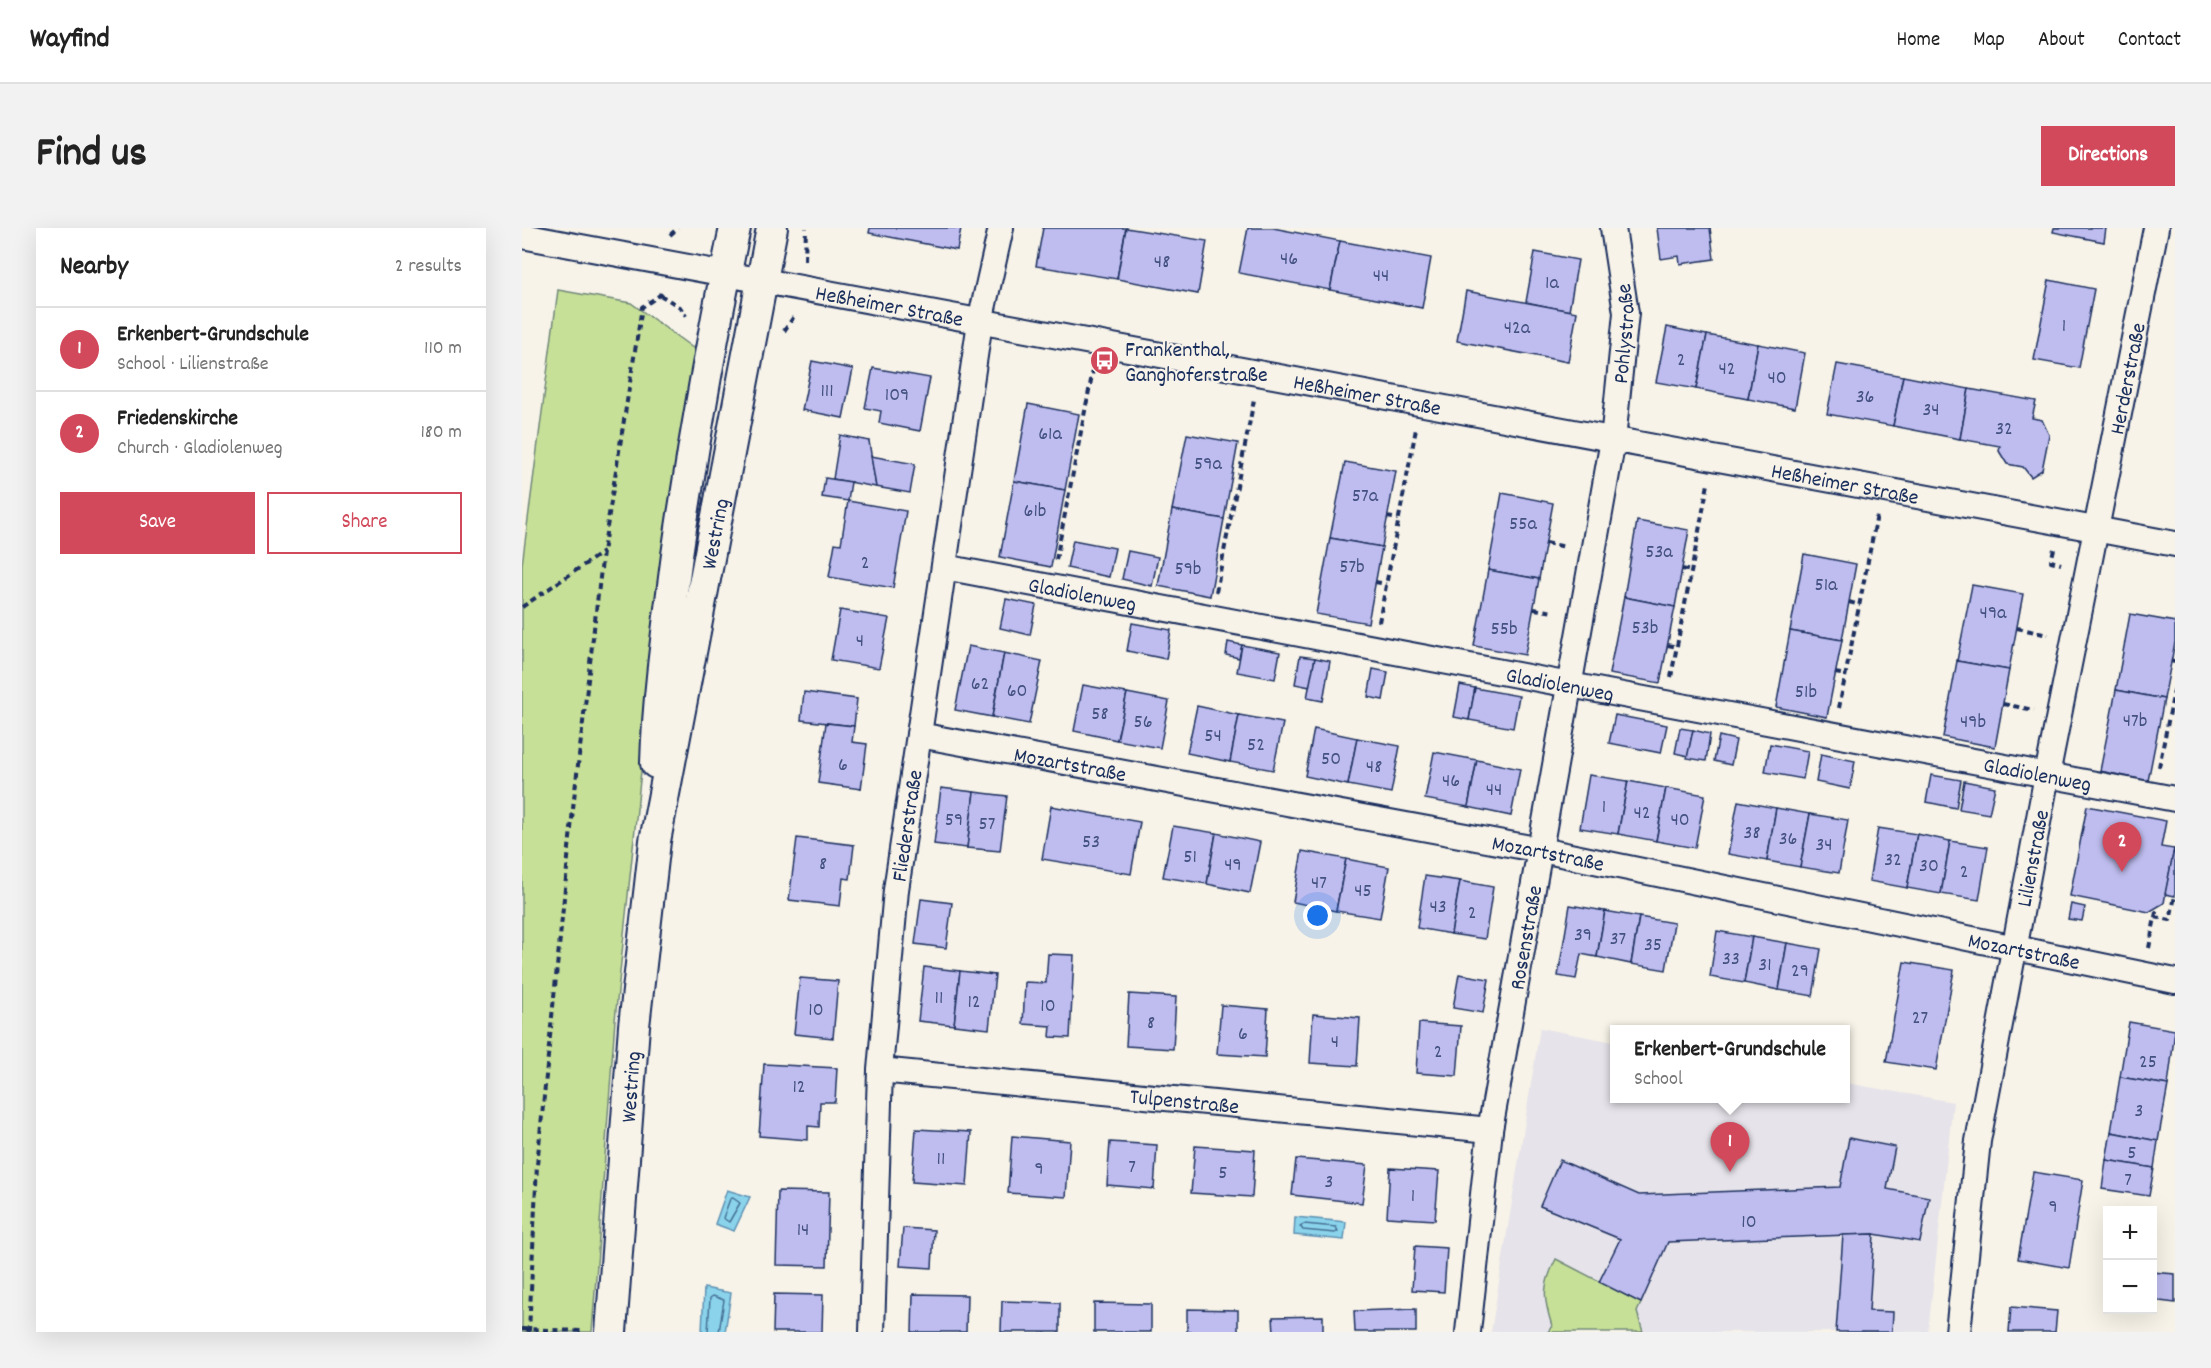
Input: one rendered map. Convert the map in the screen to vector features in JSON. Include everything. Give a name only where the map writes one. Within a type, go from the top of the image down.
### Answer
[{"type":"street","name":"Westring","points":[[655,841],[657,725],[669,613],[684,506],[735,228]]},
{"type":"street","name":"Westring","points":[[611,1332],[634,1026],[655,841],[700,619],[772,228]]},
{"type":"street","name":"Fliederstraße","points":[[872,1332],[880,1070],[897,890],[980,322],[1000,228]]},
{"type":"street","name":"Pohlystraße","points":[[1613,228],[1626,313],[1613,440]]},
{"type":"street","name":"Herderstraße","points":[[2097,530],[2156,228]]},
{"type":"street","name":"Heßheimer Straße","points":[[522,236],[2175,544]]},
{"type":"street","name":"Rosenstraße","points":[[1468,1332],[1490,1130],[1613,440]]},
{"type":"street","name":"Lilienstraße","points":[[1958,1332],[1978,1141],[2047,775],[2097,530]]},
{"type":"street","name":"Gladiolenweg","points":[[944,567],[1374,647],[1569,687],[2164,797]]},
{"type":"street","name":"Mozartstraße","points":[[919,735],[1540,850],[2175,981]]},
{"type":"street","name":"Tulpenstraße","points":[[880,1070],[1490,1130]]},
{"type":"path","points":[[522,1329],[529,1331],[537,1165],[603,552],[642,307],[660,295]]},
{"type":"path","points":[[1051,587],[1075,451],[1098,344]]},
{"type":"path","points":[[1212,617],[1259,374]]},
{"type":"path","points":[[1374,647],[1420,404]]},
{"type":"path","points":[[1666,704],[1713,458]]},
{"type":"path","points":[[1231,481],[1238,483]]},
{"type":"path","points":[[1834,735],[1882,490]]},
{"type":"path","points":[[1388,517],[1398,519]]},
{"type":"path","points":[[1218,549],[1225,550]]},
{"type":"path","points":[[522,607],[603,552]]},
{"type":"path","points":[[1682,569],[1692,571]]},
{"type":"path","points":[[1375,582],[1386,584]]},
{"type":"path","points":[[1849,602],[1860,605]]},
{"type":"path","points":[[2017,628],[2053,636]]},
{"type":"path","points":[[1668,645],[1677,647]]},
{"type":"path","points":[[1835,673],[1846,675]]},
{"type":"path","points":[[2164,797],[2164,742],[2175,686]]},
{"type":"path","points":[[2003,704],[2038,711]]},
{"type":"path","points":[[2156,740],[2164,742]]},
{"type":"path","points":[[2155,917],[2170,920],[2175,896]]},
{"type":"path","points":[[2144,974],[2157,908]]},
{"type":"shaded area","points":[[1540,1028],[1610,1041],[1610,1103],[1850,1103],[1850,1084],[1953,1102],[1928,1332],[1491,1332]]},
{"type":"green space","points":[[558,290],[631,303],[697,351],[658,608],[615,1020],[592,1332],[522,1332],[522,565]]},
{"type":"green space","points":[[1556,1259],[1641,1303],[1637,1312],[1643,1332],[1548,1332],[1552,1326],[1545,1292],[1548,1277]]},
{"type":"water","points":[[727,1190],[750,1197],[734,1231],[715,1224]]},
{"type":"water","points":[[1295,1217],[1346,1222],[1344,1240],[1294,1235]]},
{"type":"water","points":[[704,1288],[731,1293],[725,1332],[702,1332]]},
{"type":"building","points":[[870,228],[961,228],[957,250],[869,233]]},
{"type":"building","points":[[1043,228],[1126,228],[1117,279],[1036,266]]},
{"type":"building","points":[[1126,228],[1207,241],[1198,294],[1117,279]]},
{"type":"building","points":[[1248,228],[1273,228],[1340,241],[1330,290],[1239,273]]},
{"type":"building","points":[[1657,228],[1710,228],[1714,259],[1680,264],[1679,256],[1661,259]]},
{"type":"building","points":[[2054,228],[2106,228],[2104,242],[2053,232]]},
{"type":"building","points":[[1340,241],[1431,258],[1422,308],[1330,290]]},
{"type":"building","points":[[1535,252],[1578,260],[1569,311],[1526,302]]},
{"type":"building","points":[[2049,280],[2094,289],[2079,368],[2034,360]]},
{"type":"building","points":[[1466,291],[1577,312],[1568,362],[1457,341]]},
{"type":"building","points":[[1667,327],[1707,335],[1696,389],[1656,382]]},
{"type":"building","points":[[1707,335],[1758,344],[1748,399],[1696,389]]},
{"type":"building","points":[[1758,344],[1805,353],[1795,408],[1748,399]]},
{"type":"building","points":[[812,361],[853,369],[843,418],[802,410]]},
{"type":"building","points":[[1837,364],[1903,376],[1893,426],[1827,414]]},
{"type":"building","points":[[873,368],[930,378],[920,431],[879,423],[881,411],[865,408]]},
{"type":"building","points":[[1903,376],[1969,389],[1960,439],[1893,426]]},
{"type":"building","points":[[1969,389],[2036,401],[2032,418],[2042,420],[2049,435],[2042,470],[2031,477],[2023,467],[2007,464],[1999,451],[2000,446],[1960,439]]},
{"type":"building","points":[[1028,404],[1079,414],[1065,490],[1014,481]]},
{"type":"building","points":[[1187,434],[1238,443],[1224,519],[1172,510]]},
{"type":"building","points":[[840,435],[869,441],[876,487],[833,479]]},
{"type":"building","points":[[871,456],[915,464],[910,493],[876,487]]},
{"type":"building","points":[[1345,462],[1396,471],[1382,547],[1330,538]]},
{"type":"building","points":[[825,478],[851,482],[848,501],[822,497]]},
{"type":"building","points":[[1014,481],[1065,490],[1051,567],[1000,557]]},
{"type":"building","points":[[1502,493],[1553,503],[1539,579],[1488,570]]},
{"type":"building","points":[[848,501],[906,511],[893,588],[829,577],[835,543],[841,544]]},
{"type":"building","points":[[1172,510],[1224,519],[1210,596],[1158,586]]},
{"type":"building","points":[[1637,521],[1689,530],[1675,607],[1624,597]]},
{"type":"building","points":[[1330,538],[1382,547],[1368,623],[1316,614]]},
{"type":"building","points":[[1073,540],[1115,548],[1109,577],[1067,568]]},
{"type":"building","points":[[1128,551],[1158,557],[1152,586],[1122,579]]},
{"type":"building","points":[[1804,554],[1856,564],[1842,640],[1790,631]]},
{"type":"building","points":[[1488,570],[1539,579],[1525,655],[1474,646]]},
{"type":"building","points":[[1972,585],[2023,594],[2009,670],[1957,661]]},
{"type":"building","points":[[1624,597],[1675,607],[1660,683],[1609,674]]},
{"type":"building","points":[[1006,599],[1036,605],[1030,635],[1000,628]]},
{"type":"building","points":[[840,610],[889,618],[879,668],[831,660]]},
{"type":"building","points":[[2130,614],[2175,622],[2175,642],[2164,699],[2116,690]]},
{"type":"building","points":[[1132,623],[1171,630],[1166,659],[1127,651]]},
{"type":"building","points":[[1790,631],[1842,640],[1827,717],[1776,707]]},
{"type":"building","points":[[1228,642],[1242,645],[1239,658],[1226,655]]},
{"type":"building","points":[[1242,645],[1280,652],[1275,679],[1237,672]]},
{"type":"building","points":[[968,646],[1004,653],[992,717],[955,710]]},
{"type":"building","points":[[1004,653],[1042,661],[1029,724],[992,717]]},
{"type":"building","points":[[1300,656],[1315,658],[1310,687],[1295,684]]},
{"type":"building","points":[[1315,658],[1330,661],[1323,701],[1307,698]]},
{"type":"building","points":[[1957,661],[2009,670],[1995,747],[1943,737]]},
{"type":"building","points":[[1373,669],[1388,672],[1383,700],[1368,697]]},
{"type":"building","points":[[1083,685],[1127,693],[1117,740],[1074,731]]},
{"type":"building","points":[[1460,685],[1475,688],[1469,720],[1454,717]]},
{"type":"building","points":[[1475,688],[1519,696],[1513,728],[1469,720]]},
{"type":"building","points":[[2116,690],[2164,699],[2148,781],[2100,771]]},
{"type":"building","points":[[804,692],[857,699],[854,726],[801,720]]},
{"type":"building","points":[[1127,693],[1169,701],[1160,748],[1117,740]]},
{"type":"building","points":[[1197,706],[1239,715],[1230,762],[1187,753]]},
{"type":"building","points":[[1239,715],[1283,723],[1273,770],[1230,762]]},
{"type":"building","points":[[1615,715],[1667,725],[1661,753],[1609,743]]},
{"type":"building","points":[[826,723],[854,726],[852,742],[867,744],[861,789],[818,783]]},
{"type":"building","points":[[1680,728],[1693,730],[1688,756],[1675,753]]},
{"type":"building","points":[[1314,729],[1357,738],[1348,785],[1305,776]]},
{"type":"building","points":[[1693,730],[1710,734],[1706,761],[1687,758]]},
{"type":"building","points":[[1719,736],[1736,740],[1731,765],[1714,761]]},
{"type":"building","points":[[1357,738],[1400,746],[1391,793],[1348,785]]},
{"type":"building","points":[[1770,744],[1808,751],[1803,779],[1765,772]]},
{"type":"building","points":[[1434,752],[1477,760],[1468,807],[1425,799]]},
{"type":"building","points":[[1821,754],[1855,761],[1850,789],[1816,782]]},
{"type":"building","points":[[1477,760],[1520,769],[1511,816],[1468,807]]},
{"type":"building","points":[[1589,775],[1628,781],[1618,834],[1580,828]]},
{"type":"building","points":[[1931,775],[1961,780],[1956,808],[1926,802]]},
{"type":"building","points":[[1628,781],[1666,788],[1656,841],[1618,834]]},
{"type":"building","points":[[1964,781],[1995,787],[1989,814],[1959,809]]},
{"type":"building","points":[[941,788],[974,792],[967,848],[934,844]]},
{"type":"building","points":[[1666,788],[1705,795],[1695,848],[1656,841]]},
{"type":"building","points":[[974,792],[1007,796],[1000,851],[967,848]]},
{"type":"building","points":[[1738,801],[1776,808],[1767,861],[1728,854]]},
{"type":"building","points":[[1051,806],[1140,822],[1131,874],[1042,859]]},
{"type":"building","points":[[2087,806],[2166,821],[2161,847],[2174,849],[2164,903],[2149,912],[2070,896]]},
{"type":"building","points":[[1776,808],[1810,814],[1800,867],[1767,861]]},
{"type":"building","points":[[1810,814],[1848,820],[1839,873],[1800,867]]},
{"type":"building","points":[[1173,826],[1216,833],[1207,884],[1163,877]]},
{"type":"building","points":[[1878,828],[1917,834],[1907,888],[1869,881]]},
{"type":"building","points":[[1216,833],[1260,842],[1250,893],[1207,884]]},
{"type":"building","points":[[1917,834],[1950,841],[1941,894],[1907,888]]},
{"type":"building","points":[[797,838],[854,845],[850,879],[843,878],[840,906],[789,900]]},
{"type":"building","points":[[1950,841],[1988,847],[1979,900],[1941,894]]},
{"type":"building","points":[[2175,849],[2175,896],[2165,894]]},
{"type":"building","points":[[1302,851],[1346,859],[1336,911],[1293,902]]},
{"type":"building","points":[[1346,859],[1389,867],[1380,918],[1336,911]]},
{"type":"building","points":[[1425,876],[1460,881],[1451,934],[1417,928]]},
{"type":"building","points":[[1460,881],[1493,887],[1485,939],[1451,934]]},
{"type":"building","points":[[921,899],[952,903],[946,948],[915,944]]},
{"type":"building","points":[[2071,904],[2085,907],[2082,921],[2068,919]]},
{"type":"building","points":[[1570,905],[1605,911],[1597,957],[1581,954],[1576,979],[1558,976]]},
{"type":"building","points":[[1605,911],[1639,917],[1631,964],[1597,957]]},
{"type":"building","points":[[1639,917],[1674,923],[1666,970],[1631,964]]},
{"type":"building","points":[[1717,931],[1752,937],[1744,983],[1710,977]]},
{"type":"building","points":[[1752,937],[1787,943],[1779,990],[1744,983]]},
{"type":"building","points":[[1787,943],[1821,949],[1813,996],[1779,990]]},
{"type":"building","points":[[1048,954],[1074,955],[1070,1038],[1050,1037],[1051,1026],[1023,1024],[1025,982],[1046,983]]},
{"type":"building","points":[[1904,962],[1954,970],[1936,1070],[1886,1062]]},
{"type":"building","points":[[924,967],[960,971],[954,1025],[918,1021]]},
{"type":"building","points":[[960,971],[995,975],[989,1029],[954,1025]]},
{"type":"building","points":[[1459,974],[1489,979],[1483,1013],[1453,1008]]},
{"type":"building","points":[[800,978],[838,981],[833,1038],[794,1034]]},
{"type":"building","points":[[1129,994],[1176,997],[1173,1049],[1126,1046]]},
{"type":"building","points":[[1221,1005],[1268,1009],[1265,1057],[1217,1054]]},
{"type":"building","points":[[1313,1014],[1360,1018],[1357,1066],[1310,1063]]},
{"type":"building","points":[[2129,1022],[2175,1030],[2168,1085],[2120,1077]]},
{"type":"building","points":[[1419,1023],[1461,1026],[1457,1076],[1416,1073]]},
{"type":"building","points":[[764,1064],[837,1068],[835,1102],[820,1102],[819,1127],[808,1126],[808,1140],[759,1136]]},
{"type":"building","points":[[2120,1077],[2168,1085],[2158,1141],[2111,1132]]},
{"type":"building","points":[[916,1129],[971,1132],[967,1186],[912,1182]]},
{"type":"building","points":[[2111,1132],[2158,1141],[2154,1168],[2106,1160]]},
{"type":"building","points":[[1012,1136],[1070,1141],[1066,1197],[1008,1193]]},
{"type":"building","points":[[1849,1138],[1895,1147],[1887,1189],[1929,1197],[1920,1242],[1874,1234],[1668,1242],[1641,1303],[1599,1282],[1620,1239],[1540,1206],[1560,1160],[1639,1195],[1840,1187]]},
{"type":"building","points":[[1110,1142],[1157,1145],[1154,1189],[1107,1185]]},
{"type":"building","points":[[1195,1146],[1255,1150],[1252,1197],[1191,1193]]},
{"type":"building","points":[[1296,1159],[1367,1165],[1362,1203],[1292,1195]]},
{"type":"building","points":[[2106,1160],[2154,1168],[2149,1196],[2102,1189]]},
{"type":"building","points":[[1390,1168],[1439,1171],[1435,1220],[1387,1217]]},
{"type":"building","points":[[2033,1172],[2083,1180],[2069,1268],[2018,1259]]},
{"type":"building","points":[[778,1191],[829,1192],[827,1266],[776,1265]]},
{"type":"building","points":[[903,1228],[934,1230],[932,1268],[900,1266]]},
{"type":"building","points":[[1874,1234],[1869,1311],[1893,1312],[1892,1332],[1836,1332],[1843,1235]]},
{"type":"building","points":[[1415,1246],[1447,1248],[1444,1292],[1412,1290]]},
{"type":"building","points":[[2157,1272],[2175,1274],[2175,1303],[2157,1301]]},
{"type":"building","points":[[774,1294],[823,1295],[822,1332],[773,1332]]},
{"type":"building","points":[[913,1294],[967,1295],[966,1332],[912,1332]]},
{"type":"building","points":[[1002,1301],[1060,1303],[1060,1332],[1001,1332]]},
{"type":"building","points":[[1094,1303],[1151,1304],[1151,1332],[1094,1332]]},
{"type":"building","points":[[2011,1307],[2057,1311],[2055,1332],[2009,1332]]},
{"type":"building","points":[[1187,1309],[1238,1310],[1238,1332],[1187,1332]]},
{"type":"building","points":[[1416,1309],[1416,1332],[1355,1332],[1354,1311]]},
{"type":"building","points":[[1323,1316],[1323,1332],[1274,1332],[1273,1317]]},
{"type":"place","name":"Frankenthal, Ganghoferstraße","points":[[1104,361]]},
{"type":"place","name":"Friedenskirche","points":[[2122,872]]},
{"type":"place","name":"Erkenbert-Grundschule","points":[[1730,1172]]}]
